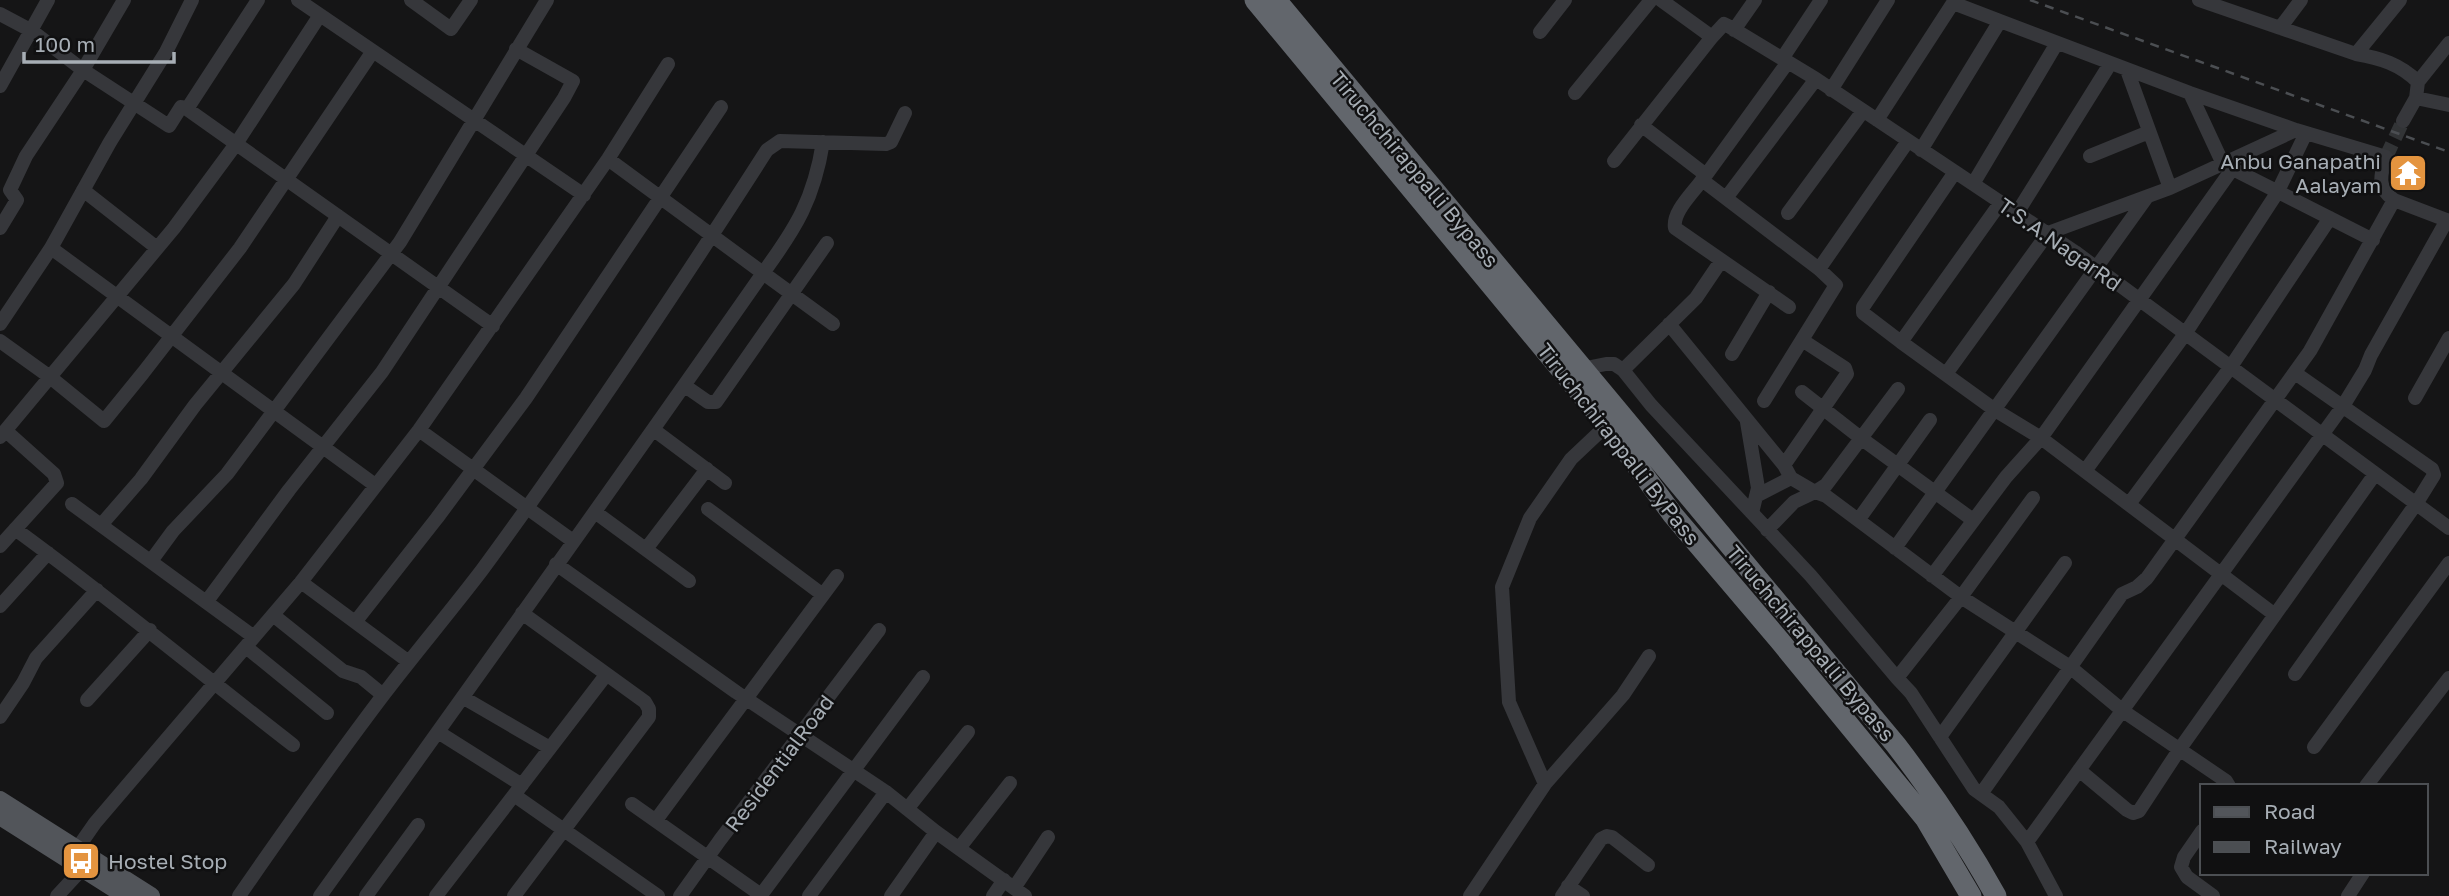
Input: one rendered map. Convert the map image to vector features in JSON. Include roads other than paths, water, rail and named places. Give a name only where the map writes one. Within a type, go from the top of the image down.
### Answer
[{"type":"highway","name":"Tiruchchirappalli ByPass","points":[[1255,0],[1616,423],[1668,500],[1673,516],[1925,818],[1971,896]]},
{"type":"highway","name":"Tiruchchirappalli Bypass","points":[[1276,0],[1581,369],[1616,423],[1896,745],[1957,827],[1996,896]]},
{"type":"main road","points":[[0,800],[126,896]]},
{"type":"main road","points":[[3,823],[151,896]]},
{"type":"street","points":[[0,86],[48,0]]},
{"type":"street","points":[[0,228],[17,200],[10,190],[26,156],[83,70],[124,0]]},
{"type":"street","points":[[0,324],[51,248],[166,52],[192,0]]},
{"type":"street","points":[[187,109],[258,0]]},
{"type":"street","points":[[298,0],[584,195]]},
{"type":"street","points":[[411,0],[451,29],[471,0]]},
{"type":"street","points":[[151,561],[173,531],[227,474],[390,254],[547,0]]},
{"type":"street","points":[[1540,32],[1565,0]]},
{"type":"street","points":[[1575,93],[1651,0]]},
{"type":"street","points":[[1661,0],[1679,5],[1696,26],[1712,37]]},
{"type":"street","points":[[1614,161],[1712,37],[1724,24],[1734,30],[1755,0]]},
{"type":"street","points":[[1789,307],[1675,228],[1674,222],[1785,61],[1821,0]]},
{"type":"street","points":[[1831,90],[1888,0]]},
{"type":"street","points":[[2280,28],[2301,0]]},
{"type":"street","points":[[2356,54],[2400,0]]},
{"type":"street","points":[[1877,120],[1948,1],[2190,93],[2301,132],[2386,157],[2381,186],[2384,193],[2394,200],[2448,220],[2343,406],[2027,842]]},
{"type":"street","points":[[2207,2],[2356,54],[2390,62],[2418,82]]},
{"type":"street","points":[[0,14],[32,31],[83,70],[169,126],[181,107],[187,109],[493,326]]},
{"type":"street","points":[[0,546],[55,486],[57,478],[3,434],[157,248],[236,144],[320,15]]},
{"type":"street","points":[[1921,150],[2000,21]]},
{"type":"street","points":[[1696,26],[1699,53]]},
{"type":"street","name":"T.S.A.NagarRd","points":[[1734,30],[1816,79],[2048,233],[2449,528]]},
{"type":"street","points":[[1973,184],[2057,43]]},
{"type":"street","points":[[2403,121],[2416,98],[2418,82],[2449,43]]},
{"type":"street","points":[[207,601],[382,372],[527,156],[573,81],[516,48]]},
{"type":"street","points":[[0,341],[104,421],[240,248],[373,51]]},
{"type":"street","points":[[57,896],[96,823],[301,582],[419,430],[584,195],[668,64]]},
{"type":"street","points":[[2017,213],[2110,64]]},
{"type":"street","points":[[2127,70],[2170,188]]},
{"type":"street","points":[[1726,198],[1816,79]]},
{"type":"street","points":[[2190,93],[2228,166],[2372,240]]},
{"type":"street","points":[[2416,98],[2449,105]]},
{"type":"street","points":[[356,621],[526,398],[721,107]]},
{"type":"street","points":[[1788,213],[1863,111]]},
{"type":"street","points":[[239,896],[295,814],[383,695],[481,571],[526,508],[712,236],[767,150],[780,141],[886,144],[891,142],[905,113]]},
{"type":"street","points":[[1641,125],[1726,198],[1836,285],[1764,401]]},
{"type":"street","points":[[2090,156],[2149,132]]},
{"type":"street","points":[[1946,374],[2048,233],[2228,166],[2301,132]]},
{"type":"street","points":[[2085,471],[2185,334],[2277,192],[2301,132]]},
{"type":"street","points":[[1819,269],[1908,141]]},
{"type":"street","points":[[320,896],[464,698],[556,564],[789,238],[804,212],[816,180],[823,142]]},
{"type":"street","points":[[608,159],[833,324]]},
{"type":"street","points":[[1932,576],[2006,477],[2041,438],[2140,301],[2228,166]]},
{"type":"street","points":[[1955,172],[1863,307],[1863,313],[1995,410],[2041,438],[2275,615]]},
{"type":"street","points":[[83,190],[157,248]]},
{"type":"street","points":[[1895,548],[2148,196]]},
{"type":"street","points":[[1981,794],[2122,594],[2137,587],[2147,578],[2295,373],[2324,329],[2394,200]]},
{"type":"street","points":[[1901,342],[2001,202]]},
{"type":"street","points":[[101,525],[141,479],[221,373],[294,284],[338,216]]},
{"type":"street","points":[[2129,504],[2230,368],[2330,218]]},
{"type":"street","points":[[685,386],[708,402],[716,402],[827,243]]},
{"type":"street","points":[[51,248],[375,485]]},
{"type":"street","points":[[1623,369],[1696,298],[1721,261]]},
{"type":"street","points":[[1732,354],[1769,292]]},
{"type":"street","points":[[1669,324],[1787,472],[1859,519],[1961,597],[2070,667],[2123,711],[2228,784]]},
{"type":"street","name":"Tiruchchirappalli Bypass","points":[[1555,337],[1559,353],[1616,423]]},
{"type":"street","points":[[2415,398],[2449,338]]},
{"type":"street","points":[[1756,496],[1787,472],[1847,374],[1845,368],[1802,340]]},
{"type":"street","points":[[1581,369],[1606,364],[1623,369],[1651,405],[1811,576],[1912,693],[1969,782],[1998,807],[2027,842],[2056,896]]},
{"type":"street","points":[[2295,373],[2432,470],[2434,475],[2295,674]]},
{"type":"street","points":[[1767,530],[1794,502],[1826,485],[1898,389]]},
{"type":"street","points":[[1802,392],[1973,520]]},
{"type":"street","points":[[1746,419],[1758,488],[1752,513]]},
{"type":"street","points":[[1859,519],[1930,420]]},
{"type":"street","points":[[1545,784],[1509,702],[1502,587],[1530,518],[1571,459],[1616,423]]},
{"type":"street","points":[[419,430],[573,541]]},
{"type":"street","points":[[654,430],[725,482]]},
{"type":"street","points":[[646,549],[707,468]]},
{"type":"street","points":[[2079,770],[2133,813],[2139,811],[2179,750],[2375,474]]},
{"type":"street","points":[[1897,678],[1961,597],[2033,498]]},
{"type":"street","points":[[72,504],[207,601],[327,713]]},
{"type":"street","points":[[708,509],[823,595]]},
{"type":"street","points":[[595,512],[689,581]]},
{"type":"street","points":[[15,529],[150,630],[293,745]]},
{"type":"street","points":[[0,606],[48,553]]},
{"type":"street","points":[[1940,737],[2065,563]]},
{"type":"street","points":[[2314,747],[2449,563]]},
{"type":"street","points":[[556,564],[746,699],[886,792],[1014,888]]},
{"type":"street","points":[[656,820],[837,576]]},
{"type":"street","points":[[301,582],[410,662]]},
{"type":"street","points":[[0,717],[36,658],[97,590]]},
{"type":"street","points":[[514,896],[649,717],[645,702],[522,613]]},
{"type":"street","points":[[273,615],[344,671],[361,677],[383,695]]},
{"type":"street","points":[[87,700],[150,630]]},
{"type":"street","name":"ResidentialRoad","points":[[680,896],[880,630]]},
{"type":"street","points":[[1470,896],[1545,784],[1623,695],[1649,656]]},
{"type":"street","points":[[436,896],[606,675]]},
{"type":"street","points":[[632,804],[761,895],[923,677]]},
{"type":"street","points":[[2368,784],[2449,678]]},
{"type":"street","points":[[464,698],[550,748]]},
{"type":"street","points":[[438,732],[518,790],[565,830],[658,896]]},
{"type":"street","points":[[908,808],[968,732]]},
{"type":"street","points":[[960,848],[1010,783]]},
{"type":"street","points":[[809,896],[886,792]]},
{"type":"street","points":[[366,896],[418,825]]},
{"type":"street","points":[[891,896],[936,832]]},
{"type":"street","points":[[2200,834],[2181,867],[2187,877],[2213,896]]},
{"type":"street","points":[[1583,896],[1565,891],[1601,839],[1607,836],[1648,865]]},
{"type":"street","points":[[993,896],[1014,888],[1048,837]]},
{"type":"street","points":[[2348,896],[2362,875]]},
{"type":"tunnel","points":[[2386,157],[2403,121]]},
{"type":"railway","points":[[2030,0],[2449,152]]},
{"type":"place","name":"Anbu Ganapathi Aalayam","points":[[2408,173]]},
{"type":"place","name":"Hostel Stop","points":[[81,861]]}]
